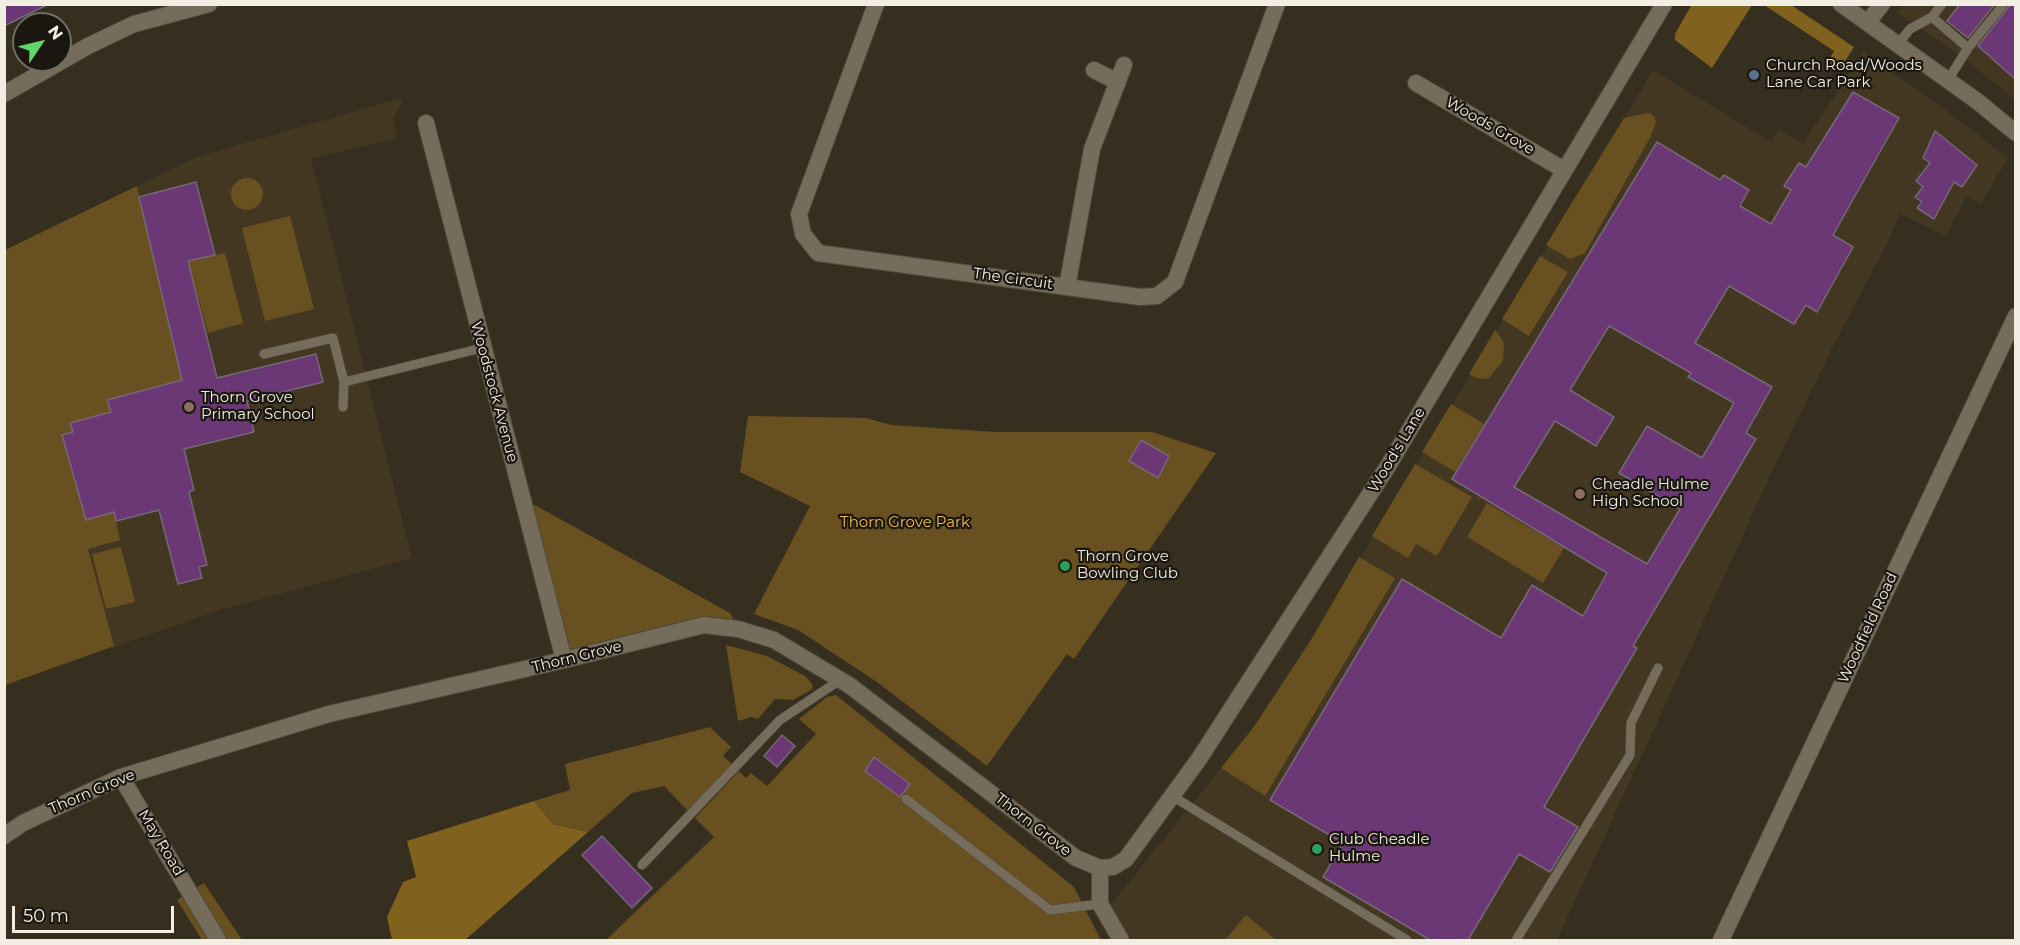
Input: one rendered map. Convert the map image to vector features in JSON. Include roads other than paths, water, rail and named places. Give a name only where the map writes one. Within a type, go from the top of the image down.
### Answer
[{"type":"street","points":[[4,94],[88,46],[134,24],[209,4]]},
{"type":"street","name":"The Circuit","points":[[876,4],[799,214],[802,234],[818,253],[1140,297],[1157,296],[1175,282],[1277,4]]},
{"type":"street","name":"Wood's Lane","points":[[1100,868],[1113,867],[1126,858],[1199,759],[1388,466],[1664,4]]},
{"type":"street","points":[[1840,4],[1948,80],[2016,133]]},
{"type":"street","points":[[1868,22],[1882,4]]},
{"type":"street","points":[[1067,287],[1092,149],[1124,65]]},
{"type":"street","points":[[1094,70],[1118,82]]},
{"type":"street","name":"Woods Grove","points":[[1416,83],[1564,170]]},
{"type":"street","name":"Woodstock Avenue","points":[[426,123],[564,660]]},
{"type":"street","name":"Woodfield Road","points":[[1721,940],[2016,316]]},
{"type":"street","name":"Thorn Grove","points":[[4,836],[23,823],[121,777],[329,714],[704,625],[738,629],[774,640],[840,680],[1076,858],[1100,868]]},
{"type":"street","name":"May Road","points":[[121,777],[218,940]]},
{"type":"street","points":[[1100,868],[1101,904],[1121,940]]},
{"type":"lane","points":[[1898,44],[1910,29],[1932,17],[1942,4]]},
{"type":"lane","points":[[1948,80],[1968,48],[2004,4]]},
{"type":"lane","points":[[1932,17],[1968,48]]},
{"type":"lane","points":[[264,354],[333,338],[344,382],[343,407]]},
{"type":"lane","points":[[344,382],[482,348]]},
{"type":"lane","points":[[1516,940],[1630,755],[1631,723],[1658,668]]},
{"type":"lane","points":[[642,865],[780,720],[840,680]]},
{"type":"lane","points":[[1172,796],[1407,940]]},
{"type":"lane","points":[[906,799],[1050,910],[1101,904]]},
{"type":"place","name":"Church Road/Woods Lane Car Park","points":[[1754,75]]},
{"type":"place","name":"Thorn Grove Primary School","points":[[189,407]]},
{"type":"place","name":"Cheadle Hulme High School","points":[[1580,494]]},
{"type":"place","name":"Thorn Grove Bowling Club","points":[[1065,566]]},
{"type":"place","name":"Club Cheadle Hulme","points":[[1317,849]]},
{"type":"park label","name":"Thorn Grove Park","points":[[905,523]]}]
